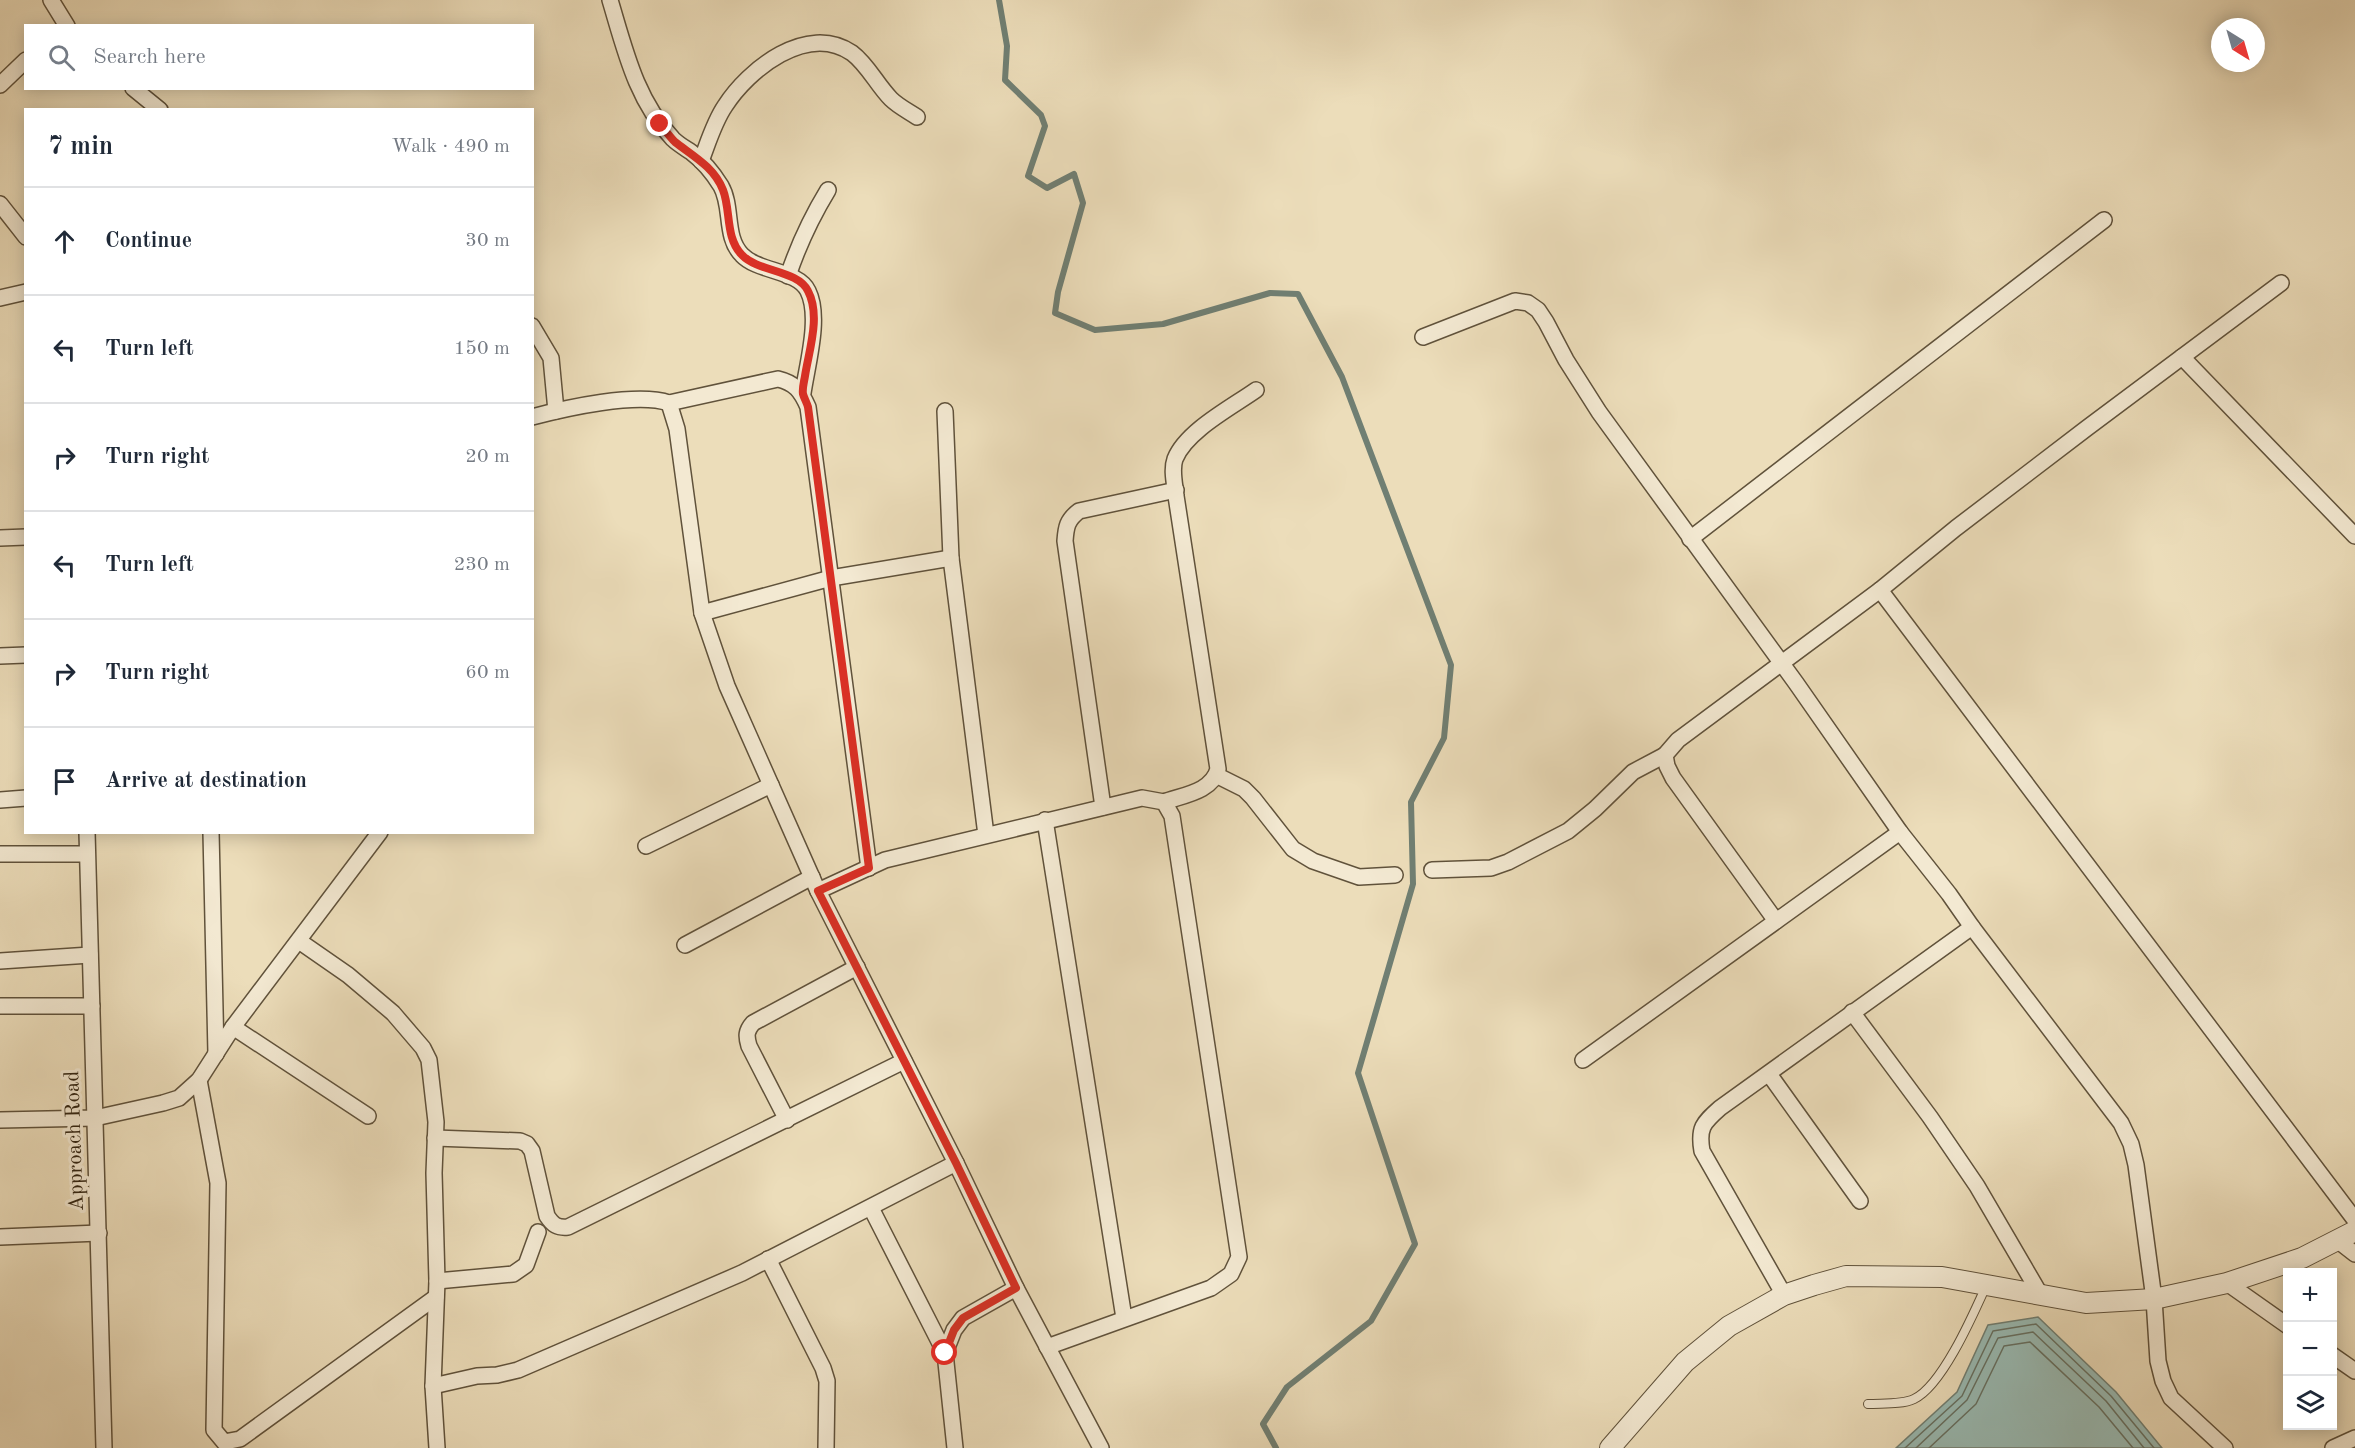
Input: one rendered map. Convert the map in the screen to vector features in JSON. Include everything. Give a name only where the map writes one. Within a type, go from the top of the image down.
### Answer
[{"type":"street","points":[[51,0],[65,24]]},
{"type":"street","points":[[610,0],[637,87],[660,124],[674,141],[710,170],[723,189],[736,247],[742,256],[754,263],[800,280],[808,290],[814,320],[802,393]]},
{"type":"street","points":[[700,161],[723,108],[741,84],[765,63],[794,48],[818,44],[851,53],[892,100],[917,117]]},
{"type":"street","points":[[0,85],[24,62]]},
{"type":"street","points":[[135,90],[158,108]]},
{"type":"street","points":[[788,276],[797,249],[828,190]]},
{"type":"street","points":[[0,204],[24,234]]},
{"type":"street","points":[[1690,539],[2104,220]]},
{"type":"street","points":[[1432,870],[1491,868],[1508,862],[1568,831],[1627,777],[1665,754],[1678,740],[1880,590],[1956,528],[2281,283]]},
{"type":"street","points":[[0,298],[24,292]]},
{"type":"street","points":[[1423,337],[1515,301],[1528,303],[1538,310],[1599,412],[1900,832],[2121,1123],[2131,1144],[2136,1165],[2154,1299],[2158,1361],[2163,1382],[2172,1398],[2225,1448]]},
{"type":"street","points":[[534,329],[551,358],[556,411]]},
{"type":"street","points":[[2182,357],[2355,536]]},
{"type":"street","points":[[534,416],[556,411],[641,399],[669,403],[778,379],[792,382],[802,393],[808,407],[869,868]]},
{"type":"street","points":[[685,945],[815,884],[869,868],[885,860],[1142,798],[1164,802],[1204,788],[1211,783],[1218,769],[1176,490],[1174,461],[1191,436],[1256,390]]},
{"type":"street","points":[[669,403],[677,429],[702,613],[727,686],[815,884],[956,1163],[1016,1288],[1101,1448]]},
{"type":"street","points":[[945,411],[951,558],[986,835]]},
{"type":"street","points":[[1103,807],[1065,541],[1067,525],[1071,518],[1079,512],[1176,490]]},
{"type":"street","points":[[0,538],[24,537]]},
{"type":"street","points":[[702,613],[831,578],[951,558]]},
{"type":"street","points":[[1880,590],[2355,1220]]},
{"type":"street","points":[[0,656],[24,655]]},
{"type":"street","points":[[1665,754],[1672,778],[1776,921]]},
{"type":"street","points":[[1216,774],[1244,789],[1293,849],[1303,855],[1334,870],[1359,877],[1395,875]]},
{"type":"street","points":[[646,846],[771,785]]},
{"type":"street","points":[[0,800],[24,798]]},
{"type":"street","points":[[1047,1347],[1211,1288],[1231,1274],[1239,1257],[1173,816],[1164,802]]},
{"type":"street","points":[[1046,820],[1124,1318]]},
{"type":"street","points":[[1583,1060],[1900,832]]},
{"type":"street","name":"Approach Road","points":[[87,834],[104,1448]]},
{"type":"street","points":[[211,834],[216,1054]]},
{"type":"street","points":[[0,1120],[95,1118],[179,1098],[199,1080],[233,1027],[379,834]]},
{"type":"street","points":[[0,854],[87,854]]},
{"type":"street","points":[[1784,1295],[1702,1151],[1701,1127],[1709,1118],[1852,1012],[1972,927]]},
{"type":"street","points":[[299,941],[348,975],[393,1013],[423,1048],[429,1060],[436,1122],[434,1173],[437,1281],[434,1386],[437,1448]]},
{"type":"street","points":[[0,961],[90,955]]},
{"type":"street","points":[[787,1120],[749,1046],[746,1036],[748,1029],[753,1023],[857,967]]},
{"type":"street","points":[[0,1006],[92,1006]]},
{"type":"street","points":[[1852,1012],[1930,1117],[1977,1186],[2040,1294]]},
{"type":"street","points":[[233,1027],[368,1116]]},
{"type":"street","points":[[435,1138],[520,1141],[527,1144],[532,1151],[547,1216],[559,1228],[568,1227],[904,1061]]},
{"type":"street","points":[[1769,1074],[1860,1202]]},
{"type":"street","points":[[199,1080],[218,1183],[214,1430],[225,1445],[240,1439],[436,1297]]},
{"type":"street","points":[[434,1386],[518,1370],[742,1273],[956,1163]]},
{"type":"street","points":[[871,1208],[945,1353],[955,1448]]},
{"type":"street","points":[[1610,1448],[1685,1362],[1729,1326],[1784,1295],[1846,1276],[1942,1276],[2086,1303],[2154,1299],[2227,1283],[2302,1258],[2355,1231]]},
{"type":"street","points":[[437,1281],[513,1274],[526,1265],[538,1232]]},
{"type":"street","points":[[0,1237],[99,1233]]},
{"type":"street","points":[[2337,1240],[2355,1254]]},
{"type":"street","points":[[768,1259],[823,1368],[827,1381],[826,1448]]},
{"type":"street","points":[[2227,1283],[2283,1322]]},
{"type":"street","points":[[945,1353],[954,1330],[963,1318],[1016,1288]]},
{"type":"street","points":[[2337,1358],[2355,1371]]},
{"type":"street","points":[[2333,1448],[2355,1438]]},
{"type":"lane","points":[[1868,1404],[1906,1402],[1925,1392],[1950,1357],[1987,1285]]},
{"type":"water","points":[[2038,1317],[2116,1392],[2162,1448],[1896,1448],[1957,1392],[1988,1325]]},
{"type":"waterway","points":[[999,0],[1007,46],[1005,80],[1041,115],[1045,126],[1028,176],[1047,188],[1074,174],[1083,203],[1058,292],[1055,313],[1095,330],[1163,324],[1270,293],[1298,294],[1342,377],[1451,665],[1444,738],[1411,802],[1413,884],[1358,1073],[1415,1244],[1371,1321],[1287,1387],[1263,1424],[1276,1448]]},
{"type":"route","points":[[660,124],[674,141],[710,170],[723,189],[732,238],[742,256],[754,263],[800,280],[808,290],[812,304],[814,320],[802,393],[808,407],[869,868],[818,891],[956,1163],[1016,1288],[963,1318],[954,1330],[945,1353]]}]
